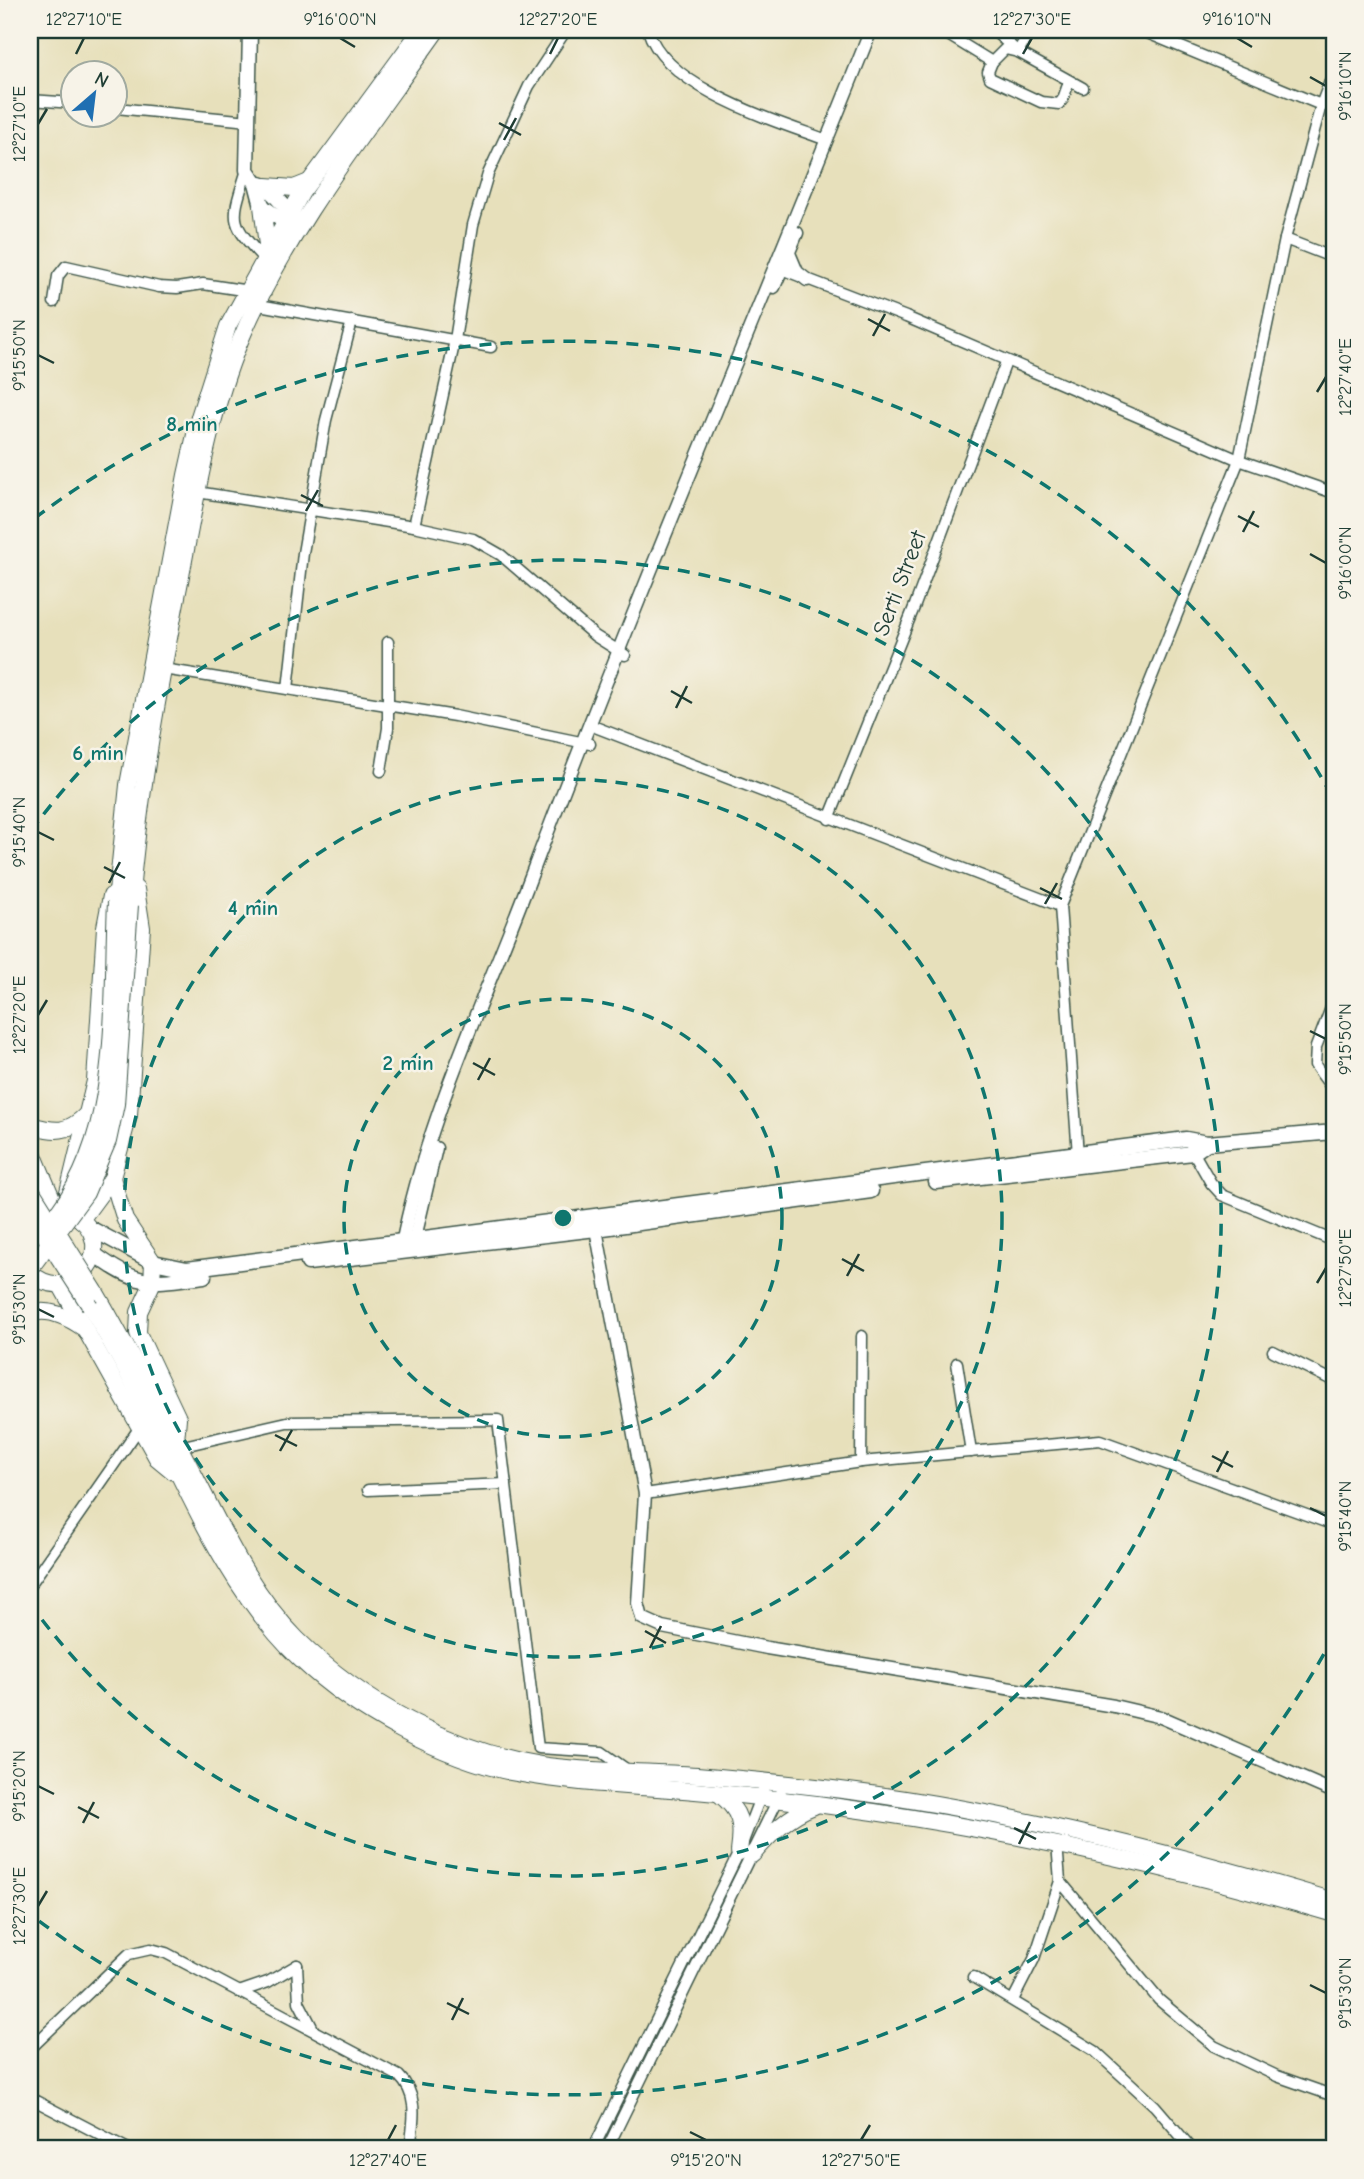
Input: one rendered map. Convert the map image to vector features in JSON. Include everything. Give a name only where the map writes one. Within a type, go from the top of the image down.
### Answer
[{"type":"main road","points":[[60,1211],[89,1112],[95,1081],[105,927],[125,866],[197,492],[228,375],[266,257],[262,206],[249,121],[250,30]]},
{"type":"main road","points":[[30,1293],[33,1273],[86,1192],[108,1141],[116,1104],[128,785],[194,440],[228,326],[254,298],[293,223],[309,182],[421,30]]},
{"type":"main road","points":[[266,257],[438,30]]},
{"type":"main road","points":[[256,180],[294,188],[309,182]]},
{"type":"main road","points":[[256,180],[293,223]]},
{"type":"main road","points":[[262,206],[293,223]]},
{"type":"main road","points":[[85,1223],[112,1178],[129,1115],[142,928],[125,866]]},
{"type":"main road","points":[[30,1251],[71,1195],[101,1116],[123,903]]},
{"type":"main road","points":[[30,1125],[53,1131],[73,1128],[89,1112]]},
{"type":"main road","points":[[30,1224],[43,1213],[60,1211],[153,1262],[187,1269],[408,1245],[596,1229],[1207,1143],[1334,1132]]},
{"type":"main road","points":[[30,1146],[60,1211]]},
{"type":"main road","points":[[94,1254],[118,1271],[152,1284],[408,1245],[1078,1155],[1190,1146]]},
{"type":"main road","points":[[112,1178],[125,1220],[153,1262],[152,1284],[139,1312],[138,1333],[178,1418],[177,1444]]},
{"type":"main road","points":[[30,1188],[177,1444],[232,1550],[271,1610],[320,1660],[363,1693],[413,1722],[487,1752],[540,1765],[632,1773],[773,1791],[903,1799],[1044,1825],[1235,1871],[1334,1901]]},
{"type":"main road","points":[[30,1213],[93,1298],[177,1475],[226,1566],[263,1619],[299,1658],[339,1692],[390,1724],[454,1754],[512,1772],[582,1783],[719,1794],[773,1791],[817,1805],[1057,1843],[1334,1914]]},
{"type":"main road","points":[[60,1284],[82,1276],[94,1254],[92,1235],[85,1223]]},
{"type":"main road","points":[[33,1273],[60,1284],[157,1458],[177,1475]]},
{"type":"main road","points":[[30,1314],[38,1311],[66,1316],[86,1330]]},
{"type":"main road","points":[[719,1794],[733,1805],[741,1817],[746,1854]]},
{"type":"main road","points":[[746,1854],[797,1812],[817,1805]]},
{"type":"street","points":[[414,526],[456,340],[474,225],[488,174],[529,86],[566,30]]},
{"type":"street","points":[[648,30],[663,57],[715,96],[827,140]]},
{"type":"street","points":[[408,1245],[427,1149],[621,653],[778,268],[871,30]]},
{"type":"street","points":[[778,268],[789,253],[879,30]]},
{"type":"street","points":[[940,30],[992,62]]},
{"type":"street","points":[[993,30],[1018,52],[1083,88]]},
{"type":"street","points":[[1018,52],[1030,30]]},
{"type":"street","points":[[1140,30],[1321,106]]},
{"type":"street","points":[[1018,52],[1005,49],[992,62],[988,72],[990,78],[1041,102],[1059,104],[1069,82]]},
{"type":"street","points":[[1078,1155],[1060,906],[1239,460],[1285,239],[1321,106],[1334,71]]},
{"type":"street","points":[[30,100],[60,102]]},
{"type":"street","points":[[130,109],[249,121]]},
{"type":"street","points":[[256,180],[235,220],[241,236],[266,257]]},
{"type":"street","points":[[1285,239],[1334,258]]},
{"type":"street","points":[[789,253],[797,272],[807,280]]},
{"type":"street","points":[[54,302],[58,276],[66,266],[159,287],[177,288],[203,284],[352,321],[491,347]]},
{"type":"street","points":[[778,268],[906,317],[1239,460],[1334,493]]},
{"type":"street","points":[[288,690],[310,510],[327,420],[352,321]]},
{"type":"street","name":"Serti Street","points":[[829,819],[915,605],[1006,362]]},
{"type":"street","points":[[197,492],[414,526],[485,544],[621,653]]},
{"type":"street","points":[[381,771],[388,728],[388,642]]},
{"type":"street","points":[[163,669],[386,705],[587,743]]},
{"type":"street","points":[[594,726],[1060,906]]},
{"type":"street","points":[[1334,1000],[1316,1047],[1315,1065],[1334,1091]]},
{"type":"street","points":[[1190,1146],[1210,1183],[1222,1195],[1334,1241]]},
{"type":"street","points":[[596,1229],[645,1494],[638,1603],[642,1618],[649,1622],[767,1648],[1150,1714],[1334,1791]]},
{"type":"street","points":[[861,1462],[862,1336]]},
{"type":"street","points":[[1273,1351],[1334,1381]]},
{"type":"street","points":[[957,1363],[971,1452]]},
{"type":"street","points":[[177,1444],[288,1422],[498,1420],[538,1748],[602,1752],[632,1773]]},
{"type":"street","points":[[30,1585],[140,1427]]},
{"type":"street","points":[[645,1494],[861,1462],[1100,1440],[1334,1525]]},
{"type":"street","points":[[368,1490],[506,1484]]},
{"type":"street","points":[[607,2149],[773,1791]]},
{"type":"street","points":[[1013,2000],[1034,1959],[1059,1881],[1057,1843]]},
{"type":"street","points":[[593,2149],[746,1854]]},
{"type":"street","points":[[1059,1881],[1159,2000],[1214,2046],[1277,2076],[1334,2096]]},
{"type":"street","points":[[30,2049],[129,1954],[140,1950],[166,1953],[399,2076],[406,2083],[415,2111],[410,2149]]},
{"type":"street","points":[[239,1992],[268,1982],[297,1965],[299,2003],[314,2031]]},
{"type":"street","points":[[973,1977],[1095,2051],[1155,2106],[1192,2149]]},
{"type":"street","points":[[30,2098],[128,2149]]}]
